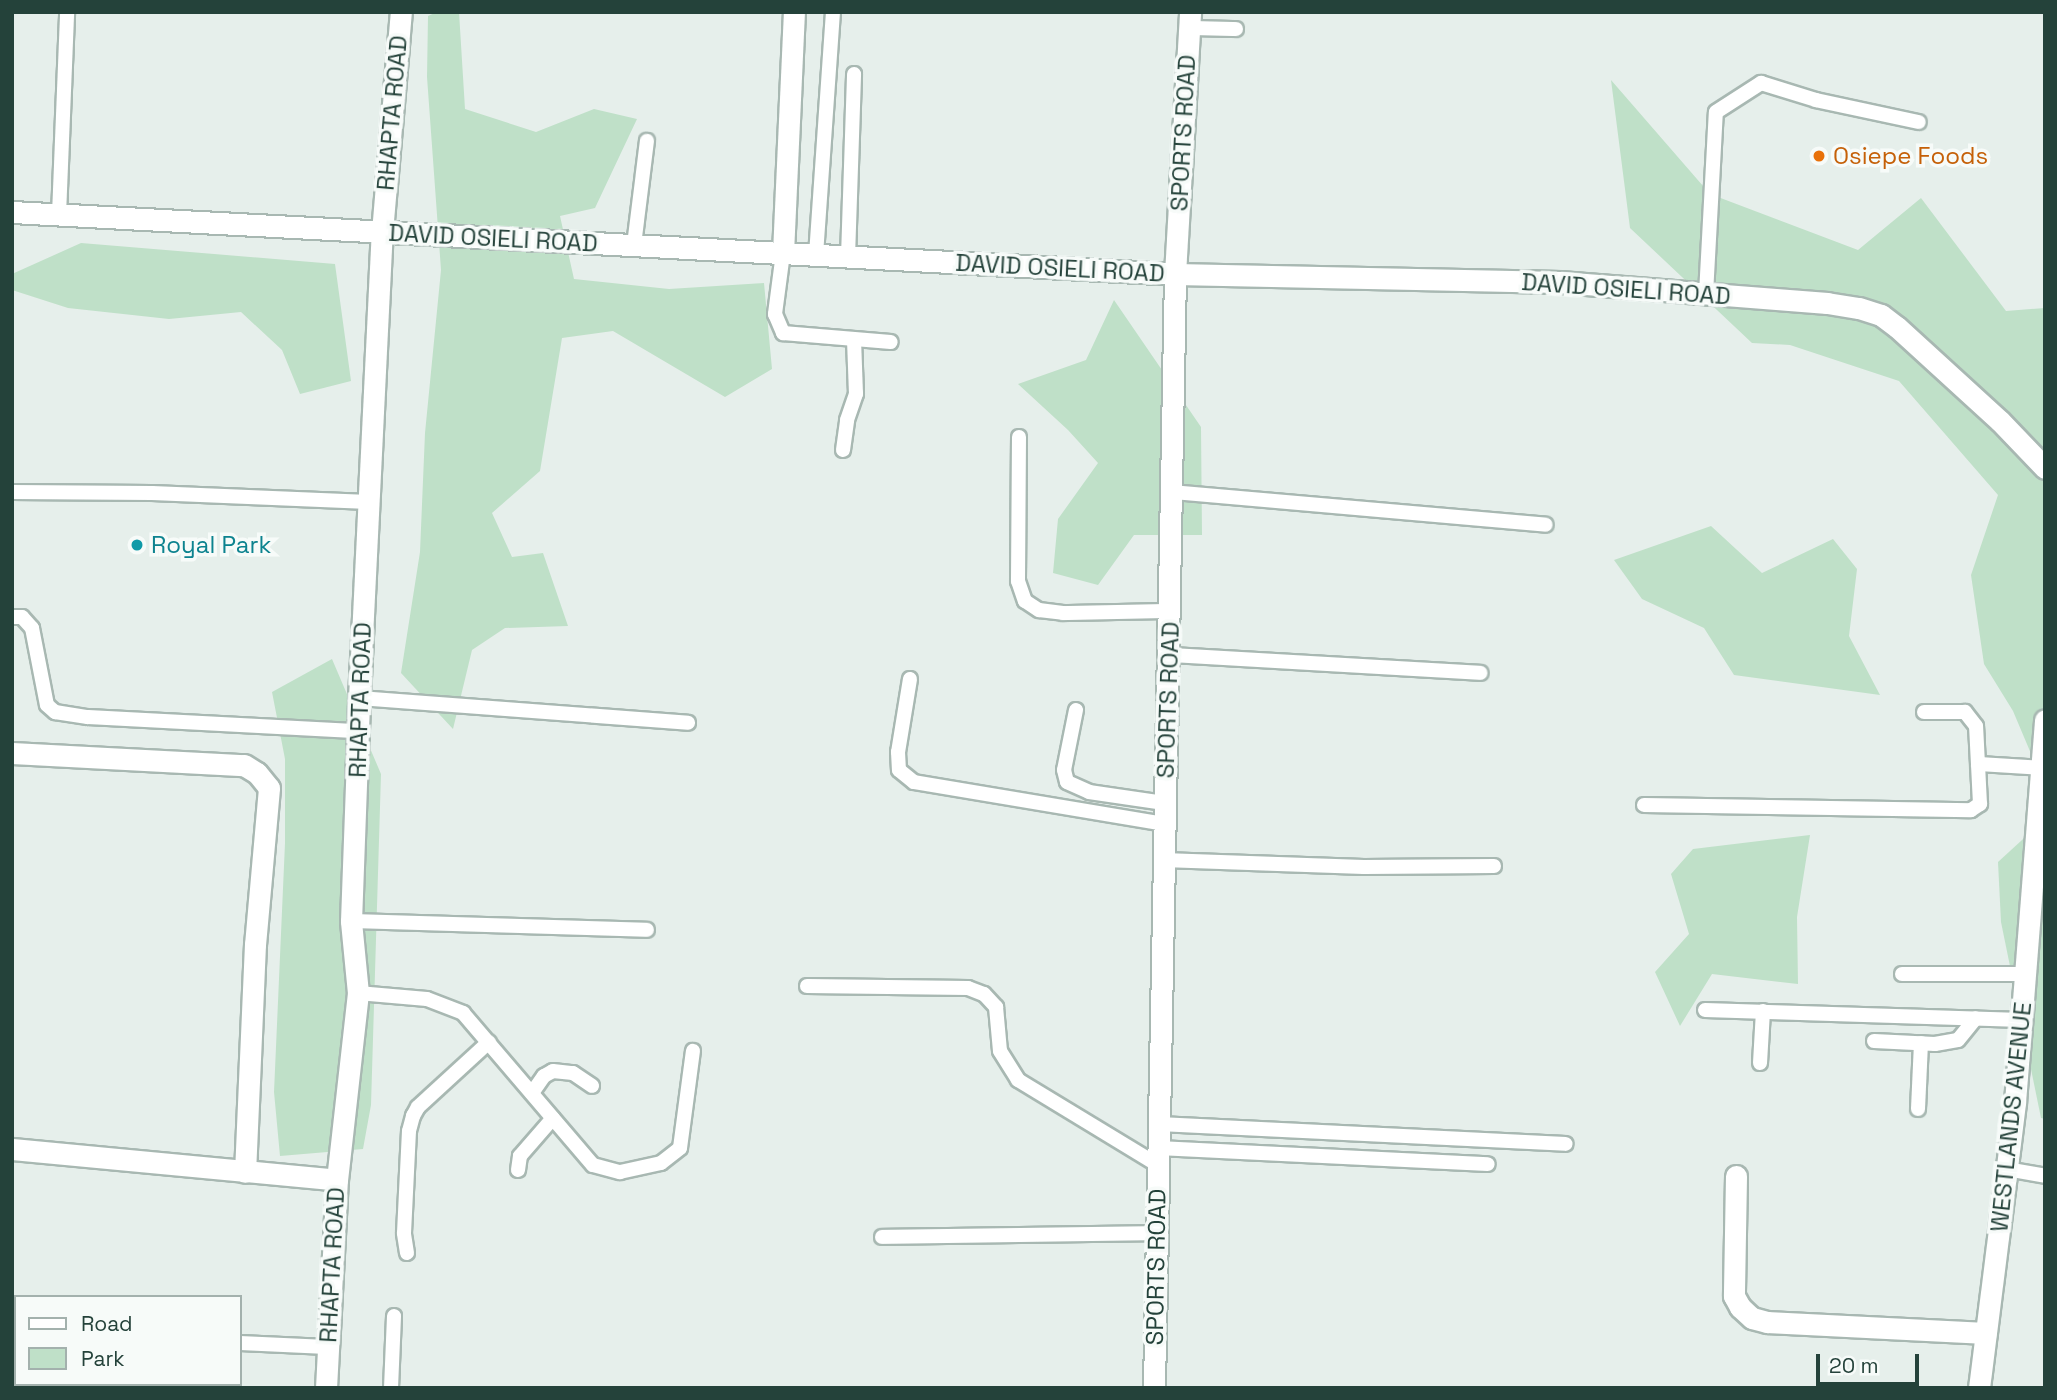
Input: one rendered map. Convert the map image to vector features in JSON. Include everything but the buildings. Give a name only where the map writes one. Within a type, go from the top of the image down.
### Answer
[{"type":"street","name":"RHAPTA ROAD","points":[[326,1388],[337,1180],[358,993],[351,921],[359,698],[382,232],[401,12]]},
{"type":"street","points":[[783,253],[794,12]]},
{"type":"street","name":"SPORTS ROAD","points":[[1154,1388],[1164,814],[1171,611],[1175,274],[1190,20]]},
{"type":"street","name":"DAVID OSIELI ROAD","points":[[12,212],[1175,274],[1560,282],[1827,303],[1881,315],[2000,421],[2045,468]]},
{"type":"street","name":"WESTLANDS AVENUE","points":[[1979,1388],[2007,1170],[2022,1020],[2044,767],[2045,720]]},
{"type":"street","points":[[12,753],[244,765],[257,773],[269,788],[255,944],[245,1172]]},
{"type":"street","points":[[12,1149],[337,1180]]},
{"type":"street","points":[[1736,1176],[1734,1296],[1740,1307],[1752,1318],[1767,1322],[1986,1333]]},
{"type":"lane","points":[[59,215],[67,12]]},
{"type":"lane","points":[[816,255],[833,12]]},
{"type":"lane","points":[[1190,20],[1236,29]]},
{"type":"lane","points":[[848,257],[854,74]]},
{"type":"lane","points":[[1706,293],[1716,112],[1761,83],[1816,100],[1919,122]]},
{"type":"lane","points":[[634,245],[647,141]]},
{"type":"lane","points":[[783,253],[775,314],[780,330],[790,336],[891,342]]},
{"type":"lane","points":[[843,450],[856,394],[854,340]]},
{"type":"lane","points":[[1019,437],[1018,581],[1025,601],[1039,610],[1063,613],[1171,611]]},
{"type":"lane","points":[[12,492],[152,493],[369,502]]},
{"type":"lane","points":[[1172,492],[1546,525]]},
{"type":"lane","points":[[12,617],[22,617],[32,628],[47,705],[55,712],[88,717],[359,731]]},
{"type":"lane","points":[[1170,655],[1480,673]]},
{"type":"lane","points":[[910,678],[898,752],[899,770],[914,782],[1164,814]]},
{"type":"lane","points":[[359,698],[688,723]]},
{"type":"lane","points":[[1076,710],[1064,770],[1067,782],[1089,792],[1164,814]]},
{"type":"lane","points":[[1644,805],[1971,810],[1980,804],[1976,726],[1965,712],[1924,712]]},
{"type":"lane","points":[[1978,764],[2044,767]]},
{"type":"lane","points":[[1163,860],[1364,867],[1494,866]]},
{"type":"lane","points":[[351,921],[647,930]]},
{"type":"lane","points":[[1902,974],[2025,974]]},
{"type":"lane","points":[[807,986],[968,988],[984,994],[996,1007],[1000,1051],[1006,1065],[1018,1080],[1158,1157],[1488,1164]]},
{"type":"lane","points":[[358,993],[442,1002],[463,1013],[593,1165],[620,1172],[661,1163],[675,1154],[683,1140],[693,1051]]},
{"type":"lane","points":[[1705,1010],[2022,1020]]},
{"type":"lane","points":[[1760,1063],[1763,1011]]},
{"type":"lane","points":[[1874,1041],[1922,1043],[1958,1040],[1976,1018]]},
{"type":"lane","points":[[407,1253],[404,1221],[409,1131],[413,1116],[418,1107],[489,1042]]},
{"type":"lane","points":[[1919,1108],[1922,1043]]},
{"type":"lane","points":[[532,1093],[544,1076],[553,1071],[573,1073],[592,1086]]},
{"type":"lane","points":[[518,1170],[520,1156],[553,1118]]},
{"type":"lane","points":[[1158,1124],[1566,1144]]},
{"type":"lane","points":[[2007,1170],[2045,1176]]},
{"type":"lane","points":[[882,1237],[1157,1233]]},
{"type":"lane","points":[[391,1388],[394,1316]]},
{"type":"lane","points":[[242,1343],[327,1347]]},
{"type":"green space","points":[[437,12],[459,12],[465,109],[536,132],[594,109],[637,119],[595,208],[560,216],[574,279],[669,289],[764,283],[772,369],[725,397],[613,331],[562,338],[540,471],[492,513],[512,557],[543,553],[568,626],[505,628],[472,650],[453,729],[401,673],[420,552],[425,433],[441,270],[427,77],[428,16]]},
{"type":"green space","points":[[1611,80],[1710,194],[1858,250],[1921,198],[2006,311],[2045,308],[2045,787],[2013,711],[1984,664],[1971,575],[1998,495],[1899,381],[1790,345],[1752,343],[1630,228]]},
{"type":"green space","points":[[81,243],[335,264],[351,381],[300,394],[282,350],[241,312],[169,319],[68,308],[12,290],[12,274]]},
{"type":"green space","points":[[1114,300],[1201,427],[1202,535],[1134,535],[1098,585],[1053,573],[1058,519],[1098,463],[1068,430],[1018,384],[1086,360]]},
{"type":"green space","points":[[1711,526],[1762,573],[1833,539],[1857,569],[1849,636],[1880,695],[1734,675],[1704,628],[1642,599],[1614,560]]},
{"type":"green space","points":[[332,659],[381,774],[371,1105],[363,1149],[280,1156],[274,1092],[285,843],[285,759],[272,692]]},
{"type":"green space","points":[[2045,819],[2045,1119],[2041,1118],[2001,922],[1998,862]]},
{"type":"green space","points":[[1810,835],[1797,917],[1798,984],[1712,974],[1680,1026],[1655,972],[1689,934],[1671,874],[1693,849]]},
{"type":"place","name":"Osiepe Foods","points":[[1819,156]]},
{"type":"place","name":"Royal Park","points":[[137,545]]}]
